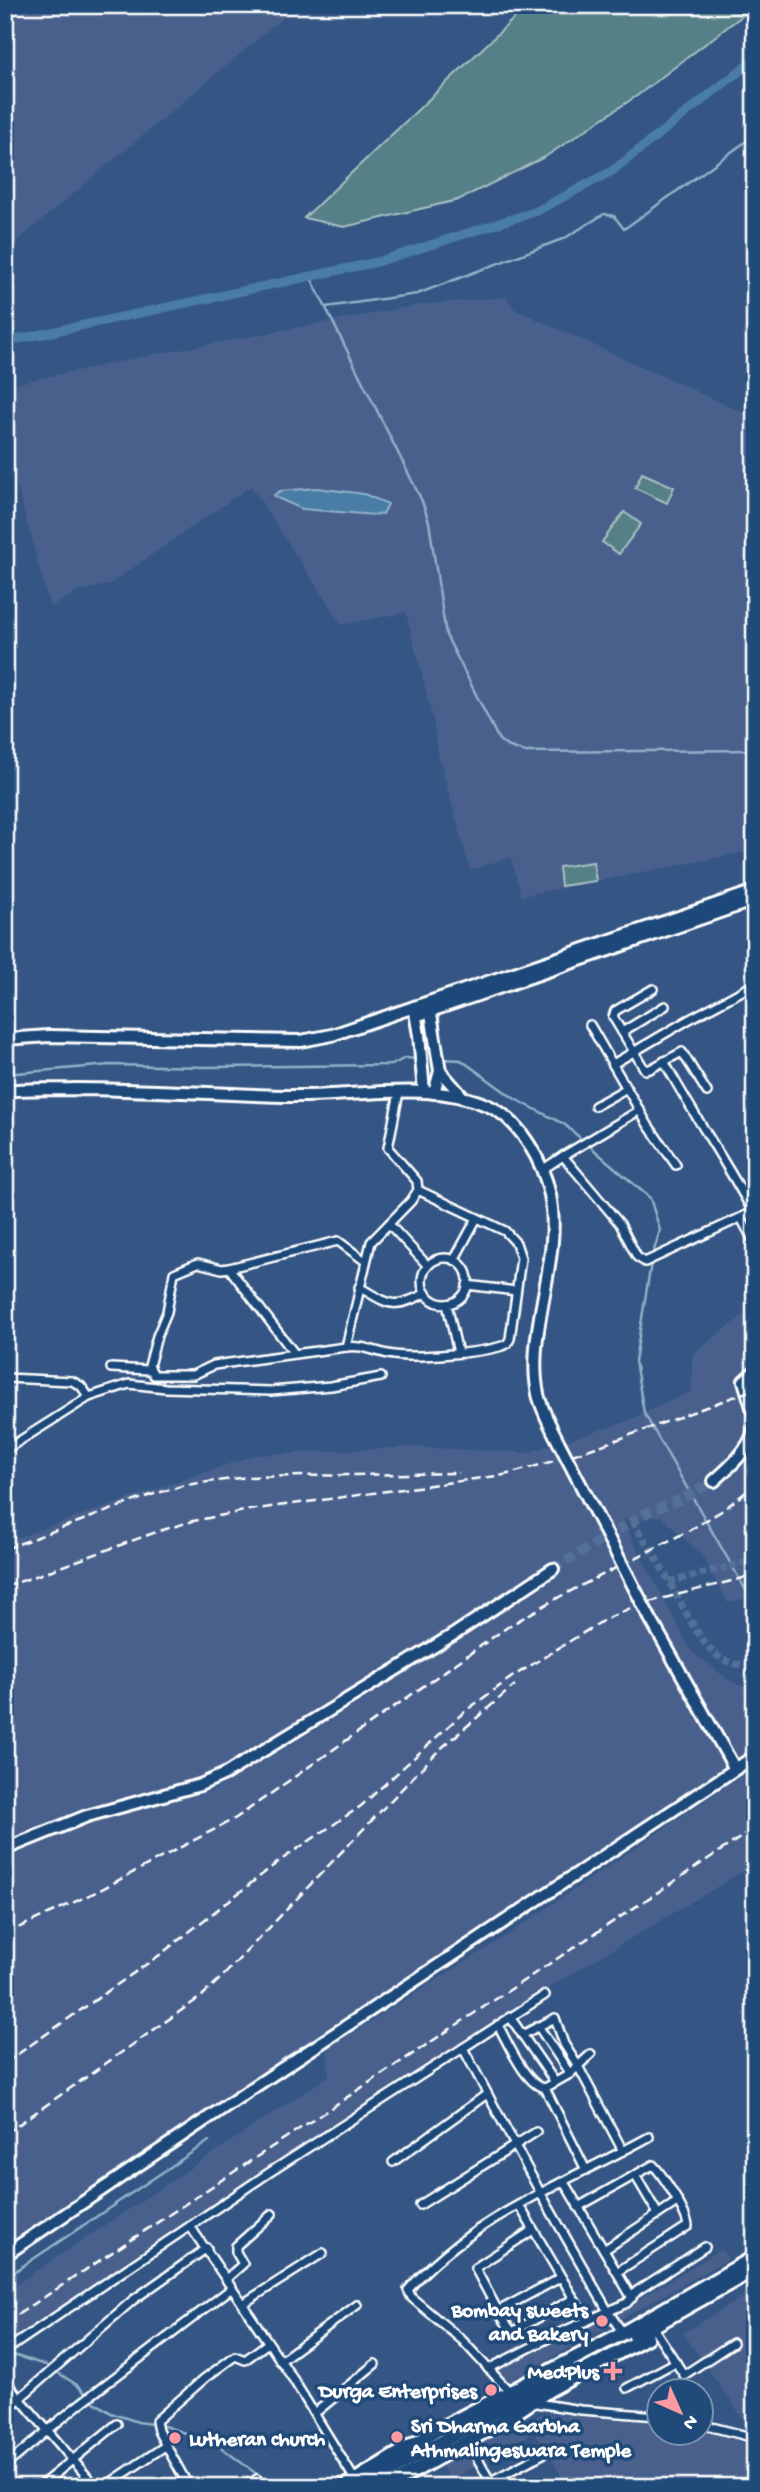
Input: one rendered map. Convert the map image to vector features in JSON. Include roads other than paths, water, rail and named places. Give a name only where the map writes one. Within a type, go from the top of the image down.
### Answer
[{"type":"main road","points":[[349,2483],[507,2391],[559,2368],[755,2257]]},
{"type":"main road","points":[[366,2487],[390,2471],[527,2400],[755,2269]]},
{"type":"main road","points":[[386,2487],[408,2481],[527,2400],[755,2278]]},
{"type":"street","points":[[430,1006],[755,891]]},
{"type":"street","points":[[5,1039],[50,1036],[301,1041],[415,1011],[755,900]]},
{"type":"street","points":[[614,1064],[755,984]]},
{"type":"street","points":[[653,989],[613,1013],[613,1017],[645,1070],[680,1052],[685,1053],[707,1092]]},
{"type":"street","points":[[430,1006],[440,1069],[462,1096]]},
{"type":"street","points":[[622,1032],[665,1006]]},
{"type":"street","points":[[415,1011],[422,1071],[429,1093]]},
{"type":"street","points":[[590,1025],[676,1165]]},
{"type":"street","points":[[563,1156],[620,1224],[637,1256],[645,1262],[754,1212],[726,1161],[687,1104],[664,1061]]},
{"type":"street","points":[[429,1093],[440,1069]]},
{"type":"street","points":[[594,1106],[627,1088]]},
{"type":"street","points":[[5,1091],[135,1089],[298,1096],[429,1093],[462,1096],[502,1113],[521,1134],[542,1170],[552,1206],[536,1381],[543,1409],[650,1618],[735,1769]]},
{"type":"street","points":[[346,1347],[371,1242],[411,1201],[418,1190],[417,1181],[388,1148],[399,1092]]},
{"type":"street","points":[[542,1170],[582,1143],[640,1110]]},
{"type":"street","points":[[111,1368],[149,1370],[154,1375],[184,1376],[199,1373],[214,1365],[346,1347],[368,1348],[396,1356],[431,1356],[507,1344],[510,1339],[521,1258],[516,1243],[505,1231],[418,1190]]},
{"type":"street","points":[[454,1260],[477,1217]]},
{"type":"street","points":[[741,1218],[755,1244]]},
{"type":"street","points":[[389,1224],[428,1266]]},
{"type":"street","points":[[149,1370],[152,1351],[167,1312],[173,1275],[198,1263],[222,1269],[229,1268],[338,1241],[365,1261]]},
{"type":"street","points":[[443,1258],[454,1260],[465,1270],[467,1285],[460,1297],[447,1304],[436,1302],[426,1293],[422,1280],[428,1266],[443,1258]]},
{"type":"street","points":[[229,1268],[294,1353]]},
{"type":"street","points":[[467,1285],[516,1291]]},
{"type":"street","points":[[359,1287],[393,1304],[407,1303],[426,1293]]},
{"type":"street","points":[[447,1304],[458,1353]]},
{"type":"street","points":[[755,1371],[744,1381],[755,1417]]},
{"type":"street","points":[[6,1449],[89,1397],[129,1384],[166,1388],[271,1391],[331,1386],[381,1377]]},
{"type":"street","points":[[5,1378],[72,1381],[81,1386],[89,1397]]},
{"type":"street","points":[[714,1481],[745,1450],[755,1428]]},
{"type":"street","points":[[5,1849],[87,1816],[201,1785],[225,1774],[456,1633],[553,1569]]},
{"type":"street","points":[[5,2255],[755,1756]]},
{"type":"street","points":[[6,2350],[190,2226],[545,1995]]},
{"type":"street","points":[[510,2017],[555,2082]]},
{"type":"street","points":[[522,2035],[555,2018],[564,2043],[624,2151]]},
{"type":"street","points":[[498,2025],[528,2078],[537,2086],[545,2088],[570,2074],[591,2054]]},
{"type":"street","points":[[538,2026],[570,2074]]},
{"type":"street","points":[[463,2048],[540,2192],[623,2333]]},
{"type":"street","points":[[545,2088],[586,2170]]},
{"type":"street","points":[[393,2162],[487,2094]]},
{"type":"street","points":[[420,2205],[536,2132]]},
{"type":"street","points":[[644,2415],[580,2410],[527,2400],[507,2391],[452,2330],[412,2298],[408,2290],[426,2268],[466,2237],[540,2192],[649,2137]]},
{"type":"street","points":[[578,2207],[650,2166],[655,2167],[677,2202],[688,2226],[617,2272]]},
{"type":"street","points":[[635,2175],[658,2214]]},
{"type":"street","points":[[564,2182],[632,2298]]},
{"type":"street","points":[[604,2250],[677,2202]]},
{"type":"street","points":[[519,2205],[587,2321]]},
{"type":"street","points":[[226,2279],[243,2264],[236,2252],[236,2246],[272,2214]]},
{"type":"street","points":[[190,2226],[244,2303],[315,2413],[349,2483]]},
{"type":"street","points":[[533,2230],[475,2267],[498,2311],[512,2332],[573,2299]]},
{"type":"street","points":[[488,2369],[555,2334],[609,2313],[705,2247]]},
{"type":"street","points":[[5,2411],[133,2300],[207,2248]]},
{"type":"street","points":[[244,2303],[323,2253]]},
{"type":"street","points":[[498,2311],[560,2278]]},
{"type":"street","points":[[5,2466],[232,2288]]},
{"type":"street","points":[[280,2361],[357,2305]]},
{"type":"street","points":[[656,2332],[687,2375],[733,2343]]},
{"type":"street","points":[[176,2487],[187,2484],[158,2431],[156,2421],[235,2356],[245,2360],[268,2343]]},
{"type":"street","points":[[627,2388],[676,2362]]},
{"type":"street","points":[[315,2413],[375,2364]]},
{"type":"street","points":[[5,2381],[96,2487]]},
{"type":"street","points":[[39,2487],[117,2424]]},
{"type":"street","points":[[714,2427],[755,2438]]},
{"type":"street","points":[[467,2440],[490,2481]]},
{"type":"street","points":[[104,2487],[166,2446]]},
{"type":"street","points":[[479,2487],[543,2454]]},
{"type":"street","points":[[244,2487],[257,2479]]},
{"type":"waterway","points":[[5,342],[377,262],[537,211],[612,171],[755,59]]},
{"type":"waterway","points":[[326,307],[417,294],[565,238],[604,214],[614,216],[624,229],[755,135]]},
{"type":"waterway","points":[[310,276],[422,501],[429,522],[446,635],[499,740],[525,752],[755,750]]},
{"type":"waterway","points":[[5,1074],[110,1065],[392,1065],[405,1058],[418,1059]]},
{"type":"waterway","points":[[442,1059],[461,1060],[515,1099],[564,1124],[650,1198],[660,1230],[652,1257]]},
{"type":"waterway","points":[[651,1263],[635,1361],[644,1413],[755,1606]]},
{"type":"waterway","points":[[5,2278],[209,2141]]},
{"type":"waterway","points":[[6,2353],[46,2365],[77,2385],[93,2401],[111,2413],[138,2422],[164,2426],[215,2443],[274,2487]]},
{"type":"tunnel","points":[[553,1569],[650,1511],[680,1500],[714,1481]]},
{"type":"tunnel","points":[[632,1521],[658,1561],[695,1628],[711,1650],[727,1661],[755,1668]]},
{"type":"tunnel","points":[[669,1582],[755,1560]]},
{"type":"railway","points":[[5,1587],[193,1521],[249,1510],[504,1475],[599,1446],[755,1389]]},
{"type":"railway","points":[[5,1549],[185,1485],[248,1477],[459,1473]]},
{"type":"railway","points":[[5,1934],[98,1891],[236,1818],[509,1626],[561,1596],[690,1530],[723,1510],[755,1485]]},
{"type":"railway","points":[[5,2063],[161,1954],[278,1862],[361,1806],[464,1712],[512,1677],[604,1620],[637,1605],[755,1575]]},
{"type":"railway","points":[[5,2134],[202,1996],[438,1751],[515,1685]]},
{"type":"railway","points":[[5,2323],[755,1828]]},
{"type":"place","name":"Bombay sweets and Bakery","points":[[602,2321]]},
{"type":"place","name":"MedPlus","points":[[613,2371]]},
{"type":"place","name":"Durga Enterprises","points":[[491,2390]]},
{"type":"place","name":"Sri Dharma Garbha Athmalingeswara Temple","points":[[397,2437]]},
{"type":"place","name":"Lutheran church","points":[[175,2438]]}]
